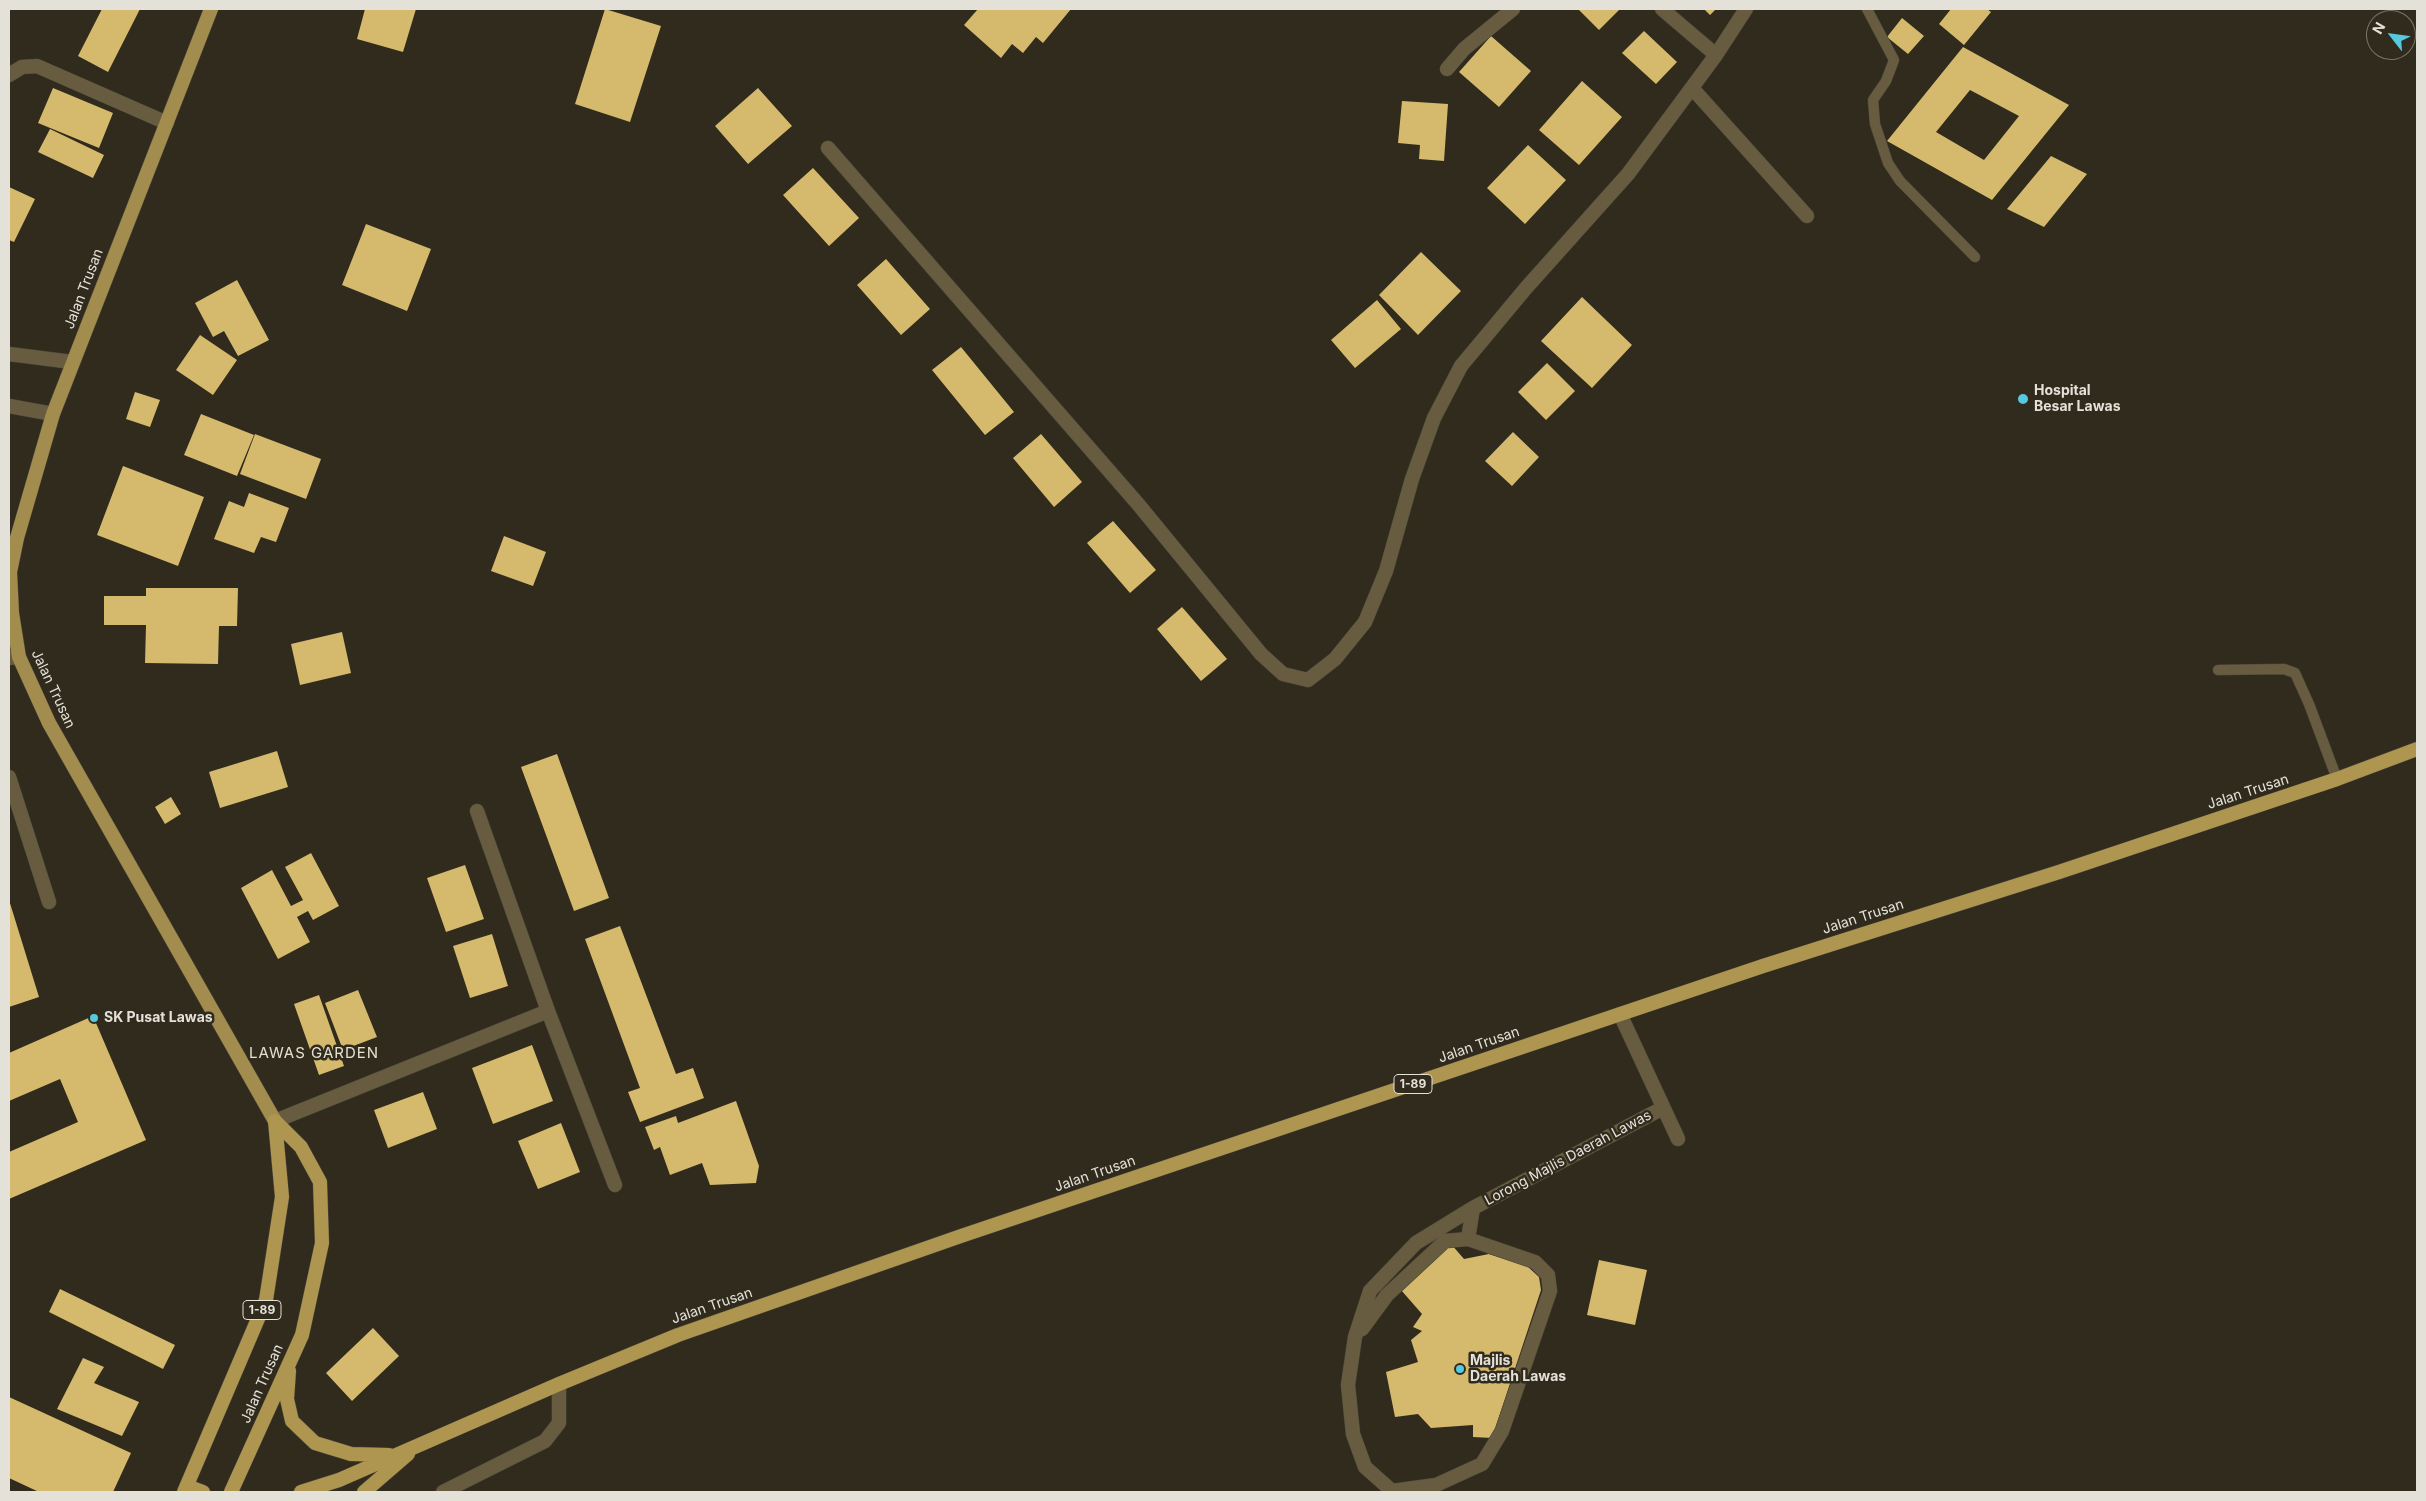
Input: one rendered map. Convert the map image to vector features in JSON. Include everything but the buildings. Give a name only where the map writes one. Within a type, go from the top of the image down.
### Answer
[{"type":"highway","name":"Jalan Trusan","points":[[301,1492],[339,1480],[559,1384],[705,1325],[962,1236],[1620,1014],[2337,779],[2417,749]]},
{"type":"highway","name":"Jalan Trusan","points":[[231,1492],[302,1335],[322,1243],[320,1182],[301,1147],[275,1121]]},
{"type":"highway","name":"Jalan Trusan","points":[[203,1492],[185,1489],[266,1300],[282,1197],[275,1121]]},
{"type":"highway","points":[[290,1360],[287,1399],[292,1421],[315,1443],[351,1454],[393,1456]]},
{"type":"highway","name":"Jalan Trusan","points":[[364,1492],[418,1445]]},
{"type":"main road","name":"Jalan Trusan","points":[[211,9],[53,414],[17,538],[10,572],[14,658],[275,1121]]},
{"type":"street","points":[[1447,69],[1464,49],[1513,9]]},
{"type":"street","points":[[1662,9],[1716,55]]},
{"type":"street","points":[[828,148],[1138,504],[1261,654],[1283,674],[1308,680],[1335,659],[1365,622],[1386,571],[1412,479],[1434,418],[1461,366],[1628,174],[1716,55],[1746,9]]},
{"type":"street","points":[[9,74],[22,67],[38,66],[167,122]]},
{"type":"street","points":[[1692,88],[1807,216]]},
{"type":"street","points":[[9,354],[72,362]]},
{"type":"street","points":[[9,406],[53,414]]},
{"type":"street","points":[[9,777],[49,902]]},
{"type":"street","points":[[477,811],[548,1011],[615,1185]]},
{"type":"street","points":[[275,1121],[548,1011]]},
{"type":"street","points":[[1620,1014],[1678,1139]]},
{"type":"street","name":"Lorong Majlis Daerah Lawas","points":[[1473,1208],[1468,1239],[1535,1262],[1548,1275],[1550,1290],[1502,1431],[1482,1464],[1436,1485],[1392,1491],[1365,1467],[1354,1434],[1348,1384],[1355,1337],[1370,1291],[1416,1243],[1473,1208],[1663,1108]]},
{"type":"street","points":[[1355,1337],[1387,1295],[1445,1241],[1468,1239]]},
{"type":"street","points":[[443,1492],[545,1441],[559,1423],[559,1384]]},
{"type":"lane","points":[[1867,9],[1894,60],[1886,81],[1873,100],[1876,124],[1888,163],[1900,181],[1975,257]]},
{"type":"lane","points":[[2218,670],[2284,669],[2295,673],[2309,704],[2337,779]]},
{"type":"place","name":"Hospital Besar Lawas","points":[[2023,399]]},
{"type":"place","name":"SK Pusat Lawas","points":[[94,1018]]},
{"type":"place","name":"Majlis Daerah Lawas","points":[[1460,1369]]},
{"type":"district","name":"LAWAS GARDEN","points":[[314,1053]]}]
